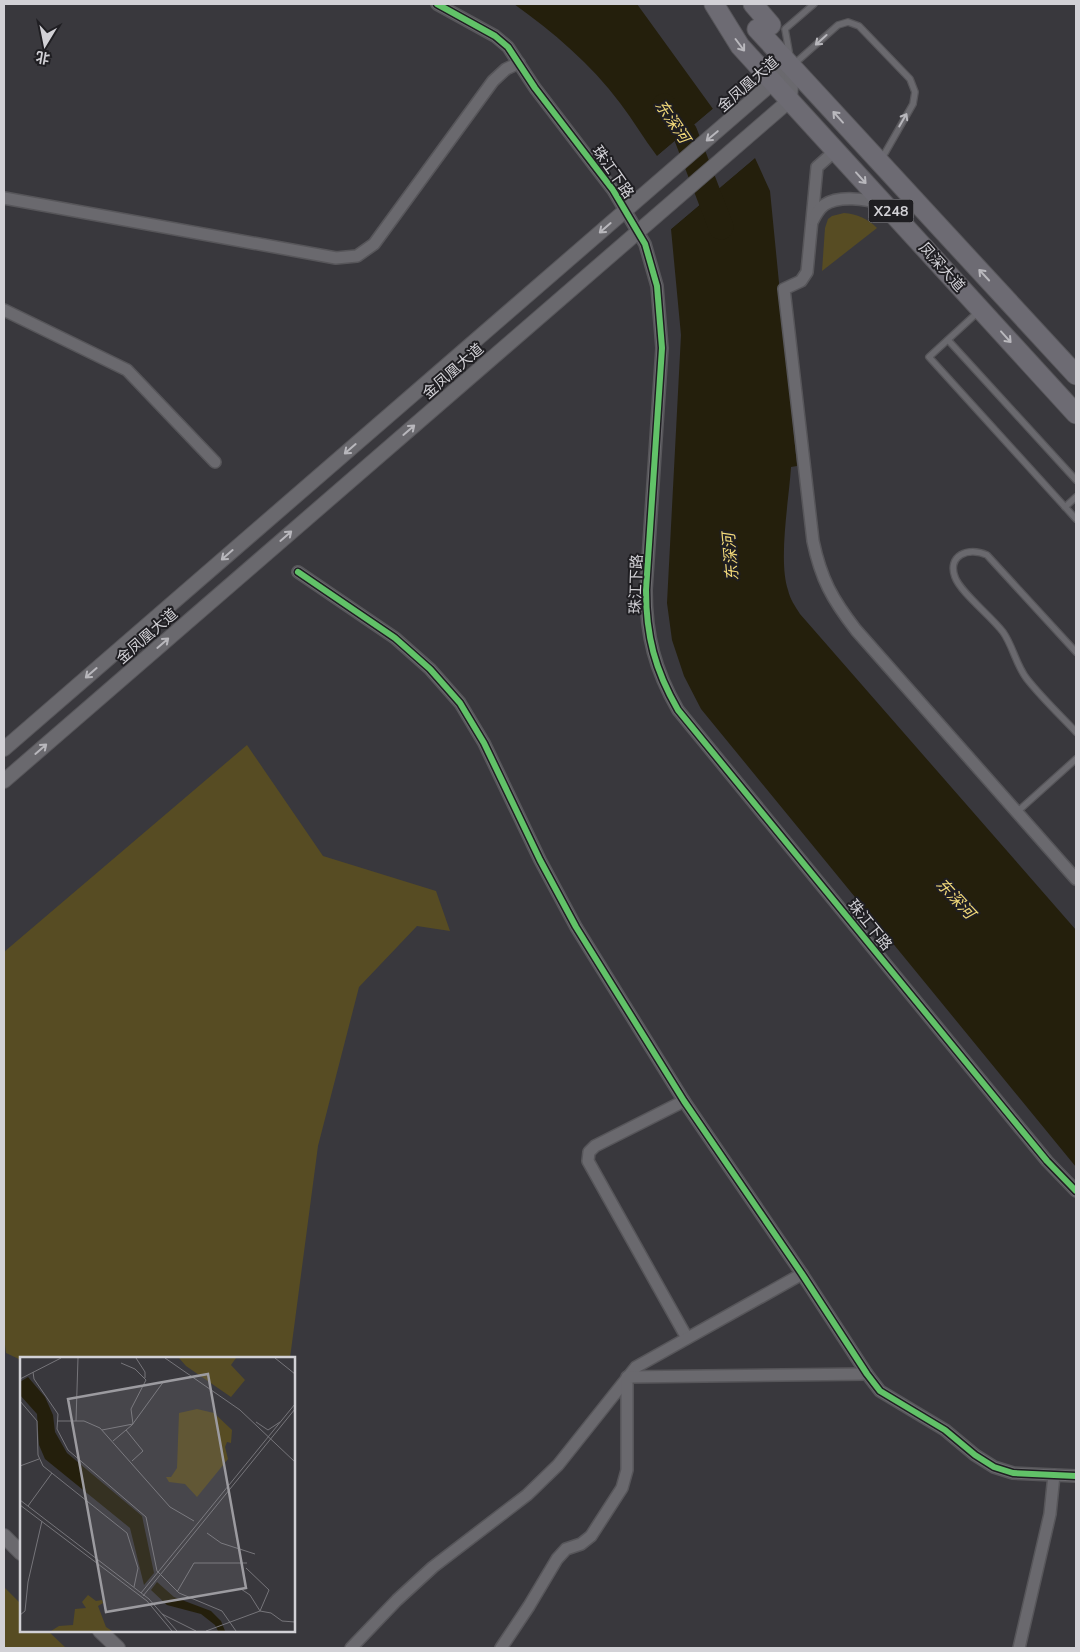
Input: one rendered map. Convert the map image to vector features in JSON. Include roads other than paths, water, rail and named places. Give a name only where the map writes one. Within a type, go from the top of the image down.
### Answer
[{"type":"main road","name":"凤深大道","points":[[714,4],[740,46],[1076,414]]},
{"type":"main road","name":"凤深大道","points":[[753,4],[771,25],[757,29],[1076,375]]},
{"type":"street","name":"珠江下路","points":[[437,4],[495,36],[508,47],[535,88],[613,190],[645,244],[653,267],[657,286],[662,348],[646,615],[656,665],[666,688],[678,710],[1047,1161],[1076,1191]]},
{"type":"street","points":[[4,198],[336,258],[357,256],[374,244],[493,81],[506,69],[519,63]]},
{"type":"street","name":"金凤凰大道","points":[[4,749],[792,66]]},
{"type":"street","name":"金凤凰大道","points":[[4,781],[765,123],[790,100],[792,66]]},
{"type":"street","points":[[836,150],[817,167],[806,275],[801,281],[784,289],[813,541],[818,567],[828,590],[856,630],[1076,880]]},
{"type":"street","points":[[812,222],[818,211],[826,204],[835,201],[857,200],[887,206]]},
{"type":"street","points":[[4,310],[127,370],[215,462]]},
{"type":"street","points":[[298,572],[394,638],[430,669],[460,703],[484,743],[540,860],[576,927],[684,1101],[880,1391],[945,1430],[994,1467],[1013,1473],[1076,1476]]},
{"type":"street","points":[[684,1101],[596,1146],[589,1152],[588,1161],[687,1338]]},
{"type":"street","points":[[351,1648],[397,1600],[433,1567],[527,1495],[558,1465],[636,1367],[802,1274]]},
{"type":"street","points":[[627,1377],[867,1374]]},
{"type":"street","points":[[501,1648],[529,1606],[556,1559],[566,1548],[581,1544],[591,1536],[622,1488],[626,1470],[627,1377]]},
{"type":"street","points":[[1019,1648],[1050,1514],[1054,1475]]},
{"type":"street","points":[[4,1536],[20,1552]]},
{"type":"street","points":[[101,1632],[118,1648]]},
{"type":"lane","points":[[792,66],[785,30],[814,4]]},
{"type":"lane","points":[[792,66],[838,25],[848,22],[859,26],[910,80],[915,92],[912,104],[880,163]]},
{"type":"lane","points":[[981,310],[929,357],[1076,519]]},
{"type":"lane","points":[[948,340],[1076,480]]},
{"type":"lane","points":[[1065,507],[1076,497]]},
{"type":"lane","points":[[1076,652],[987,555],[974,550],[961,554],[956,561],[954,569],[957,582],[1002,631],[1027,679],[1076,732]]},
{"type":"lane","points":[[1017,812],[1076,759]]},
{"type":"water","points":[[514,4],[637,4],[713,109],[657,156],[620,103],[597,75],[557,37]]},
{"type":"water","points":[[755,158],[770,191],[797,466],[791,467],[785,530],[784,563],[789,593],[800,614],[1076,930],[1076,1167],[701,709],[684,676],[672,640],[667,603],[681,335],[671,229]]},
{"type":"waterway","name":"东深河","points":[[664,106],[685,133],[721,227]]}]
